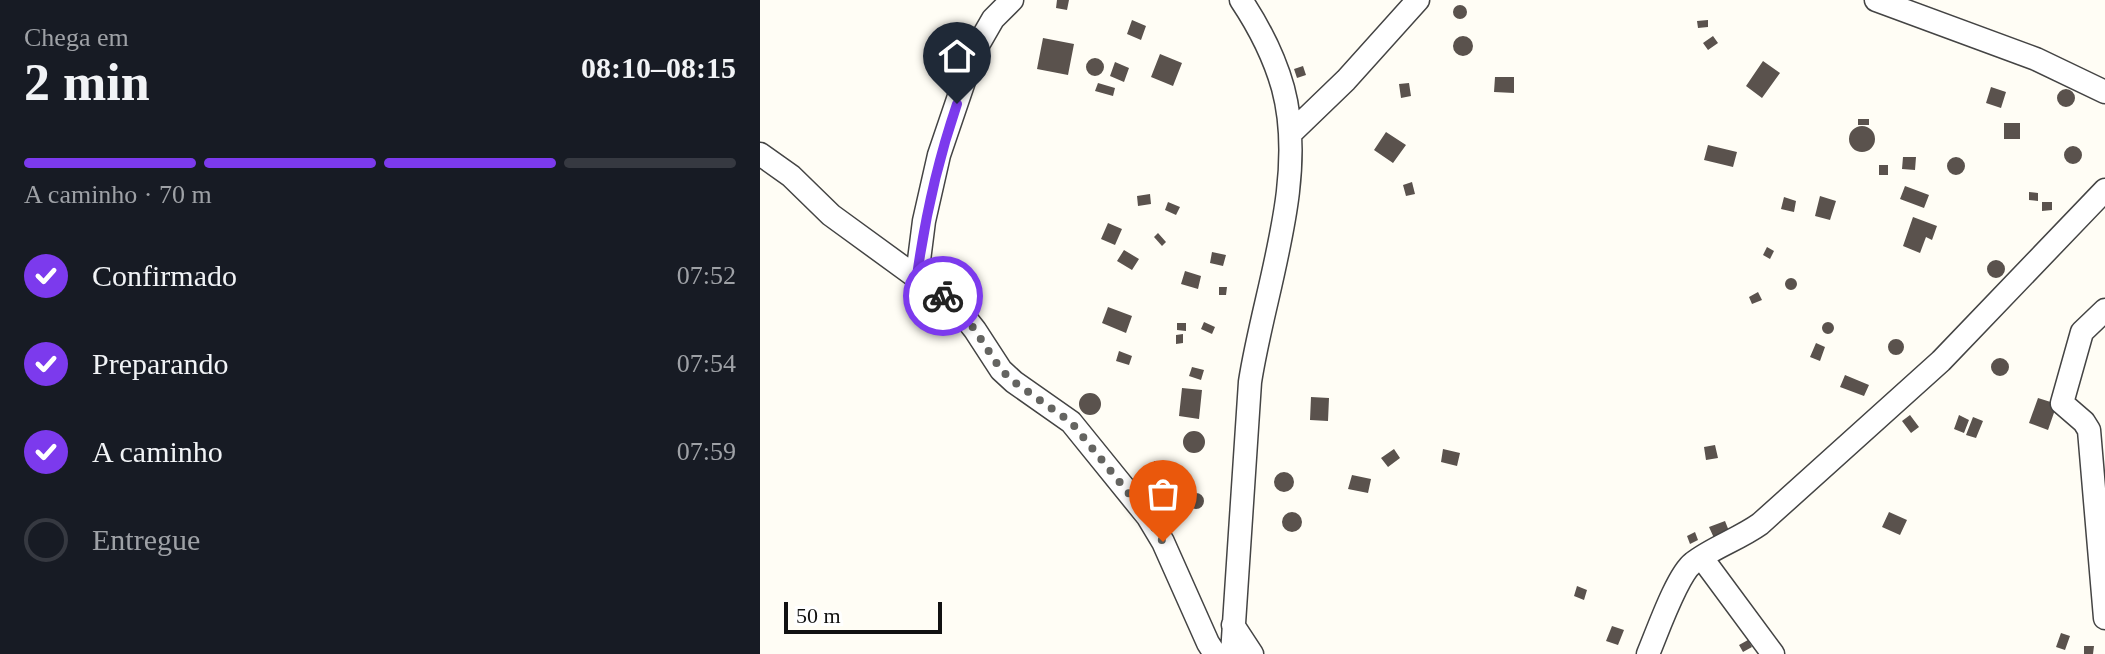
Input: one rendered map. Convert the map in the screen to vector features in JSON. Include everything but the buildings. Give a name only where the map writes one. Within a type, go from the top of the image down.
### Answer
[{"type":"street","points":[[917,276],[924,221],[939,155],[974,52],[993,19],[1012,0]]},
{"type":"street","points":[[1232,654],[1250,382],[1256,339],[1283,220],[1290,134],[1283,90],[1272,55],[1241,0]]},
{"type":"street","points":[[1290,134],[1346,80],[1418,0]]},
{"type":"street","points":[[1876,0],[2036,59],[2105,92]]},
{"type":"street","points":[[760,154],[791,176],[831,215],[956,306],[1001,370],[1071,422],[1148,517],[1163,542],[1215,654]]},
{"type":"street","points":[[1648,654],[1682,577],[1692,563],[1743,537],[1760,524],[1941,361],[2105,190]]},
{"type":"street","points":[[2105,310],[2082,332],[2062,403],[2089,430],[2105,618]]},
{"type":"street","points":[[1702,558],[1773,654]]},
{"type":"street","points":[[1233,625],[1252,654]]},
{"type":"way so far","points":[[943,296],[956,306],[975,330],[1001,370],[1071,422],[1148,517],[1163,542]]},
{"type":"route","points":[[943,296],[917,276],[924,221],[939,155],[957,104]]}]
